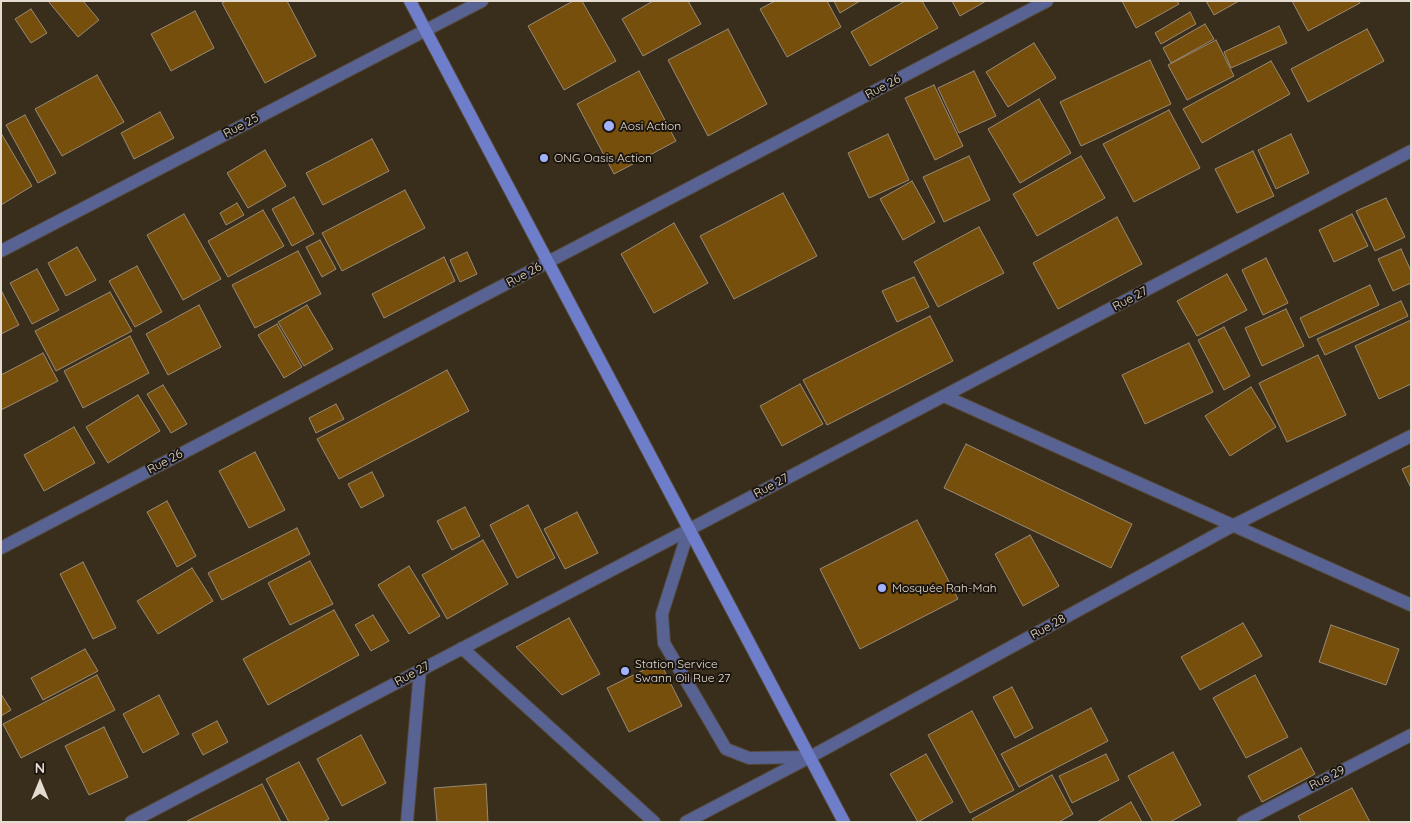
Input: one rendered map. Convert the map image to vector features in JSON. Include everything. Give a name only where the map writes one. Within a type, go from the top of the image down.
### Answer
[{"type":"main road","points":[[410,1],[844,822]]},
{"type":"street","name":"Rue 25","points":[[1,251],[482,1]]},
{"type":"street","name":"Rue 26","points":[[1,548],[1047,1]]},
{"type":"street","name":"Rue 27","points":[[131,822],[1411,151]]},
{"type":"street","points":[[944,396],[1411,605]]},
{"type":"street","name":"Rue 28","points":[[686,822],[810,757],[1234,525],[1411,436]]},
{"type":"street","points":[[689,529],[662,614],[664,643],[726,748],[749,758],[810,757]]},
{"type":"street","points":[[462,648],[654,822]]},
{"type":"street","points":[[407,822],[420,670]]},
{"type":"street","name":"Rue 29","points":[[1243,822],[1411,735]]},
{"type":"building","points":[[48,1],[83,1],[99,20],[78,37]]},
{"type":"building","points":[[226,1],[287,1],[316,56],[265,83],[222,3]]},
{"type":"building","points":[[573,1],[582,1],[616,61],[564,90],[528,26]]},
{"type":"building","points":[[653,1],[688,1],[701,24],[643,56],[622,19]]},
{"type":"building","points":[[775,1],[827,1],[841,27],[787,57],[760,9]]},
{"type":"building","points":[[834,1],[860,1],[840,13]]},
{"type":"building","points":[[905,1],[922,1],[938,28],[870,66],[851,32]]},
{"type":"building","points":[[952,1],[986,1],[960,16]]},
{"type":"building","points":[[1122,1],[1177,1],[1179,4],[1136,28]]},
{"type":"building","points":[[1206,1],[1239,1],[1214,15]]},
{"type":"building","points":[[1292,1],[1359,1],[1360,3],[1308,31]]},
{"type":"building","points":[[31,9],[47,33],[31,43],[15,19]]},
{"type":"building","points":[[195,11],[214,48],[171,71],[151,34]]},
{"type":"building","points":[[1190,12],[1196,24],[1161,44],[1155,33]]},
{"type":"building","points":[[1205,24],[1214,39],[1171,63],[1163,48]]},
{"type":"building","points":[[1279,26],[1287,43],[1231,68],[1224,52]]},
{"type":"building","points":[[728,29],[767,104],[708,136],[668,60]]},
{"type":"building","points":[[1367,29],[1384,61],[1308,102],[1291,69]]},
{"type":"building","points":[[1216,40],[1234,76],[1187,100],[1168,65]]},
{"type":"building","points":[[1034,43],[1056,78],[1008,107],[986,72]]},
{"type":"building","points":[[1150,60],[1171,104],[1081,146],[1060,102]]},
{"type":"building","points":[[1271,61],[1290,94],[1202,143],[1183,109]]},
{"type":"building","points":[[639,71],[676,141],[614,174],[577,104]]},
{"type":"building","points":[[974,71],[996,116],[959,133],[938,88]]},
{"type":"building","points":[[97,75],[124,122],[62,156],[35,109]]},
{"type":"building","points":[[934,85],[963,146],[935,160],[905,98]]},
{"type":"building","points":[[1039,99],[1071,153],[1020,183],[988,129]]},
{"type":"building","points":[[1169,110],[1200,168],[1134,202],[1103,144]]},
{"type":"building","points":[[160,112],[174,138],[134,159],[121,133]]},
{"type":"building","points":[[25,115],[56,173],[38,183],[6,125]]},
{"type":"building","points":[[1,133],[32,186],[1,205]]},
{"type":"building","points":[[888,134],[909,180],[869,198],[848,153]]},
{"type":"building","points":[[1291,134],[1309,173],[1276,189],[1258,150]]},
{"type":"building","points":[[372,139],[389,171],[323,205],[306,173]]},
{"type":"building","points":[[265,150],[286,186],[248,208],[227,173]]},
{"type":"building","points":[[1253,151],[1274,196],[1237,213],[1215,169]]},
{"type":"building","points":[[969,156],[990,200],[944,222],[923,177]]},
{"type":"building","points":[[1081,156],[1105,198],[1037,236],[1013,194]]},
{"type":"building","points":[[912,181],[935,222],[903,240],[880,199]]},
{"type":"building","points":[[405,190],[425,228],[342,271],[322,233]]},
{"type":"building","points":[[783,193],[817,256],[734,299],[700,236]]},
{"type":"building","points":[[294,197],[314,234],[292,246],[272,209]]},
{"type":"building","points":[[1386,198],[1405,237],[1375,251],[1356,211]]},
{"type":"building","points":[[237,203],[244,215],[226,225],[220,213]]},
{"type":"building","points":[[263,210],[284,246],[228,277],[208,241]]},
{"type":"building","points":[[184,214],[221,279],[183,300],[147,235]]},
{"type":"building","points":[[1352,214],[1368,246],[1334,262],[1319,230]]},
{"type":"building","points":[[1117,217],[1142,264],[1058,309],[1033,263]]},
{"type":"building","points":[[674,223],[708,283],[654,313],[621,254]]},
{"type":"building","points":[[979,227],[1004,273],[938,307],[914,262]]},
{"type":"building","points":[[320,240],[336,269],[322,277],[306,247]]},
{"type":"building","points":[[77,247],[96,280],[66,296],[48,263]]},
{"type":"building","points":[[1401,249],[1411,271],[1411,283],[1393,291],[1378,259]]},
{"type":"building","points":[[298,251],[321,294],[255,328],[232,285]]},
{"type":"building","points":[[467,252],[477,274],[460,282],[450,260]]},
{"type":"building","points":[[444,257],[455,281],[384,318],[372,294]]},
{"type":"building","points":[[1266,258],[1288,303],[1263,315],[1242,270]]},
{"type":"building","points":[[137,266],[162,312],[135,327],[109,281]]},
{"type":"building","points":[[37,269],[59,310],[32,324],[10,283]]},
{"type":"building","points":[[1227,274],[1247,310],[1197,336],[1177,301]]},
{"type":"building","points":[[914,277],[929,307],[897,322],[882,291]]},
{"type":"building","points":[[1370,285],[1379,305],[1309,338],[1300,318]]},
{"type":"building","points":[[1,290],[19,325],[1,334]]},
{"type":"building","points":[[110,292],[132,331],[56,371],[35,331]]},
{"type":"building","points":[[1401,301],[1408,316],[1325,355],[1317,339]]},
{"type":"building","points":[[199,305],[221,347],[168,375],[146,334]]},
{"type":"building","points":[[307,305],[333,349],[304,366],[278,322]]},
{"type":"building","points":[[1286,309],[1304,346],[1262,366],[1245,328]]},
{"type":"building","points":[[930,316],[953,361],[827,425],[803,380]]},
{"type":"building","points":[[1411,320],[1411,384],[1379,399],[1355,346]]},
{"type":"building","points":[[277,324],[302,367],[284,378],[258,335]]},
{"type":"building","points":[[1224,327],[1250,376],[1224,390],[1198,340]]},
{"type":"building","points":[[130,336],[149,373],[83,408],[64,371]]},
{"type":"building","points":[[1189,343],[1213,392],[1145,424],[1122,375]]},
{"type":"building","points":[[43,353],[58,381],[1,410],[1,375]]},
{"type":"building","points":[[1318,355],[1346,415],[1287,442],[1259,383]]},
{"type":"building","points":[[447,370],[469,411],[339,479],[317,439]]},
{"type":"building","points":[[800,384],[823,424],[782,446],[760,406]]},
{"type":"building","points":[[163,385],[187,424],[171,433],[147,394]]},
{"type":"building","points":[[1251,387],[1276,427],[1230,456],[1205,416]]},
{"type":"building","points":[[138,395],[160,431],[108,463],[86,427]]},
{"type":"building","points":[[336,404],[344,419],[316,433],[309,418]]},
{"type":"building","points":[[74,427],[95,463],[44,491],[24,455]]},
{"type":"building","points":[[966,444],[1132,524],[1111,568],[944,488]]},
{"type":"building","points":[[255,452],[285,510],[249,528],[219,471]]},
{"type":"building","points":[[1411,465],[1411,488],[1402,469]]},
{"type":"building","points":[[372,472],[384,496],[361,508],[348,484]]},
{"type":"building","points":[[167,501],[196,556],[177,567],[147,512]]},
{"type":"building","points":[[528,505],[555,558],[517,578],[490,525]]},
{"type":"building","points":[[465,507],[480,536],[452,550],[437,521]]},
{"type":"building","points":[[577,512],[598,553],[565,569],[544,529]]},
{"type":"building","points":[[917,520],[958,599],[860,649],[820,569]]},
{"type":"building","points":[[297,528],[310,554],[222,600],[208,573]]},
{"type":"building","points":[[1030,535],[1059,586],[1023,606],[995,554]]},
{"type":"building","points":[[483,540],[508,584],[447,619],[422,575]]},
{"type":"building","points":[[310,561],[333,604],[290,625],[268,583]]},
{"type":"building","points":[[83,562],[116,628],[93,639],[60,574]]},
{"type":"building","points":[[409,566],[440,616],[409,634],[378,585]]},
{"type":"building","points":[[192,568],[213,601],[158,634],[137,601]]},
{"type":"building","points":[[334,610],[359,655],[268,705],[243,659]]},
{"type":"building","points":[[373,615],[389,641],[371,651],[355,625]]},
{"type":"building","points":[[569,618],[600,674],[562,695],[516,647]]},
{"type":"building","points":[[1243,623],[1262,656],[1200,690],[1181,657]]},
{"type":"building","points":[[1331,625],[1399,649],[1386,685],[1319,662]]},
{"type":"building","points":[[85,649],[98,671],[43,700],[31,678]]},
{"type":"building","points":[[660,662],[682,706],[629,732],[607,688]]},
{"type":"building","points":[[97,675],[115,710],[21,758],[3,724]]},
{"type":"building","points":[[1255,675],[1288,737],[1246,758],[1213,698]]},
{"type":"building","points":[[1012,687],[1033,728],[1015,738],[993,697]]},
{"type":"building","points":[[1,694],[11,710],[1,716]]},
{"type":"building","points":[[159,695],[179,734],[143,753],[123,714]]},
{"type":"building","points":[[1091,708],[1108,741],[1019,787],[1001,754]]},
{"type":"building","points":[[972,711],[1014,790],[970,813],[928,735]]},
{"type":"building","points":[[217,721],[228,742],[203,755],[192,734]]},
{"type":"building","points":[[104,727],[128,777],[89,795],[65,746]]},
{"type":"building","points":[[361,735],[386,783],[342,806],[317,759]]},
{"type":"building","points":[[1301,748],[1315,774],[1262,802],[1248,776]]},
{"type":"building","points":[[1173,752],[1201,805],[1170,822],[1153,822],[1128,776]]},
{"type":"building","points":[[926,754],[953,802],[918,822],[890,774]]},
{"type":"building","points":[[1106,754],[1119,780],[1072,803],[1059,776]]},
{"type":"building","points":[[299,762],[329,819],[323,822],[289,822],[266,779]]},
{"type":"building","points":[[1052,775],[1073,814],[1059,822],[974,822],[972,819]]},
{"type":"building","points":[[262,784],[281,822],[187,822],[187,821]]},
{"type":"building","points":[[486,784],[488,822],[437,822],[434,788]]},
{"type":"building","points":[[1352,788],[1370,822],[1301,822],[1298,816]]},
{"type":"building","points":[[1131,802],[1142,822],[1097,822]]},
{"type":"place","name":"Aosi Action","points":[[609,126]]},
{"type":"place","name":"ONG Oasis Action","points":[[544,158]]},
{"type":"place","name":"Mosquée Rah-Mah","points":[[882,588]]},
{"type":"place","name":"Station Service Swann Oil Rue 27","points":[[625,671]]}]
